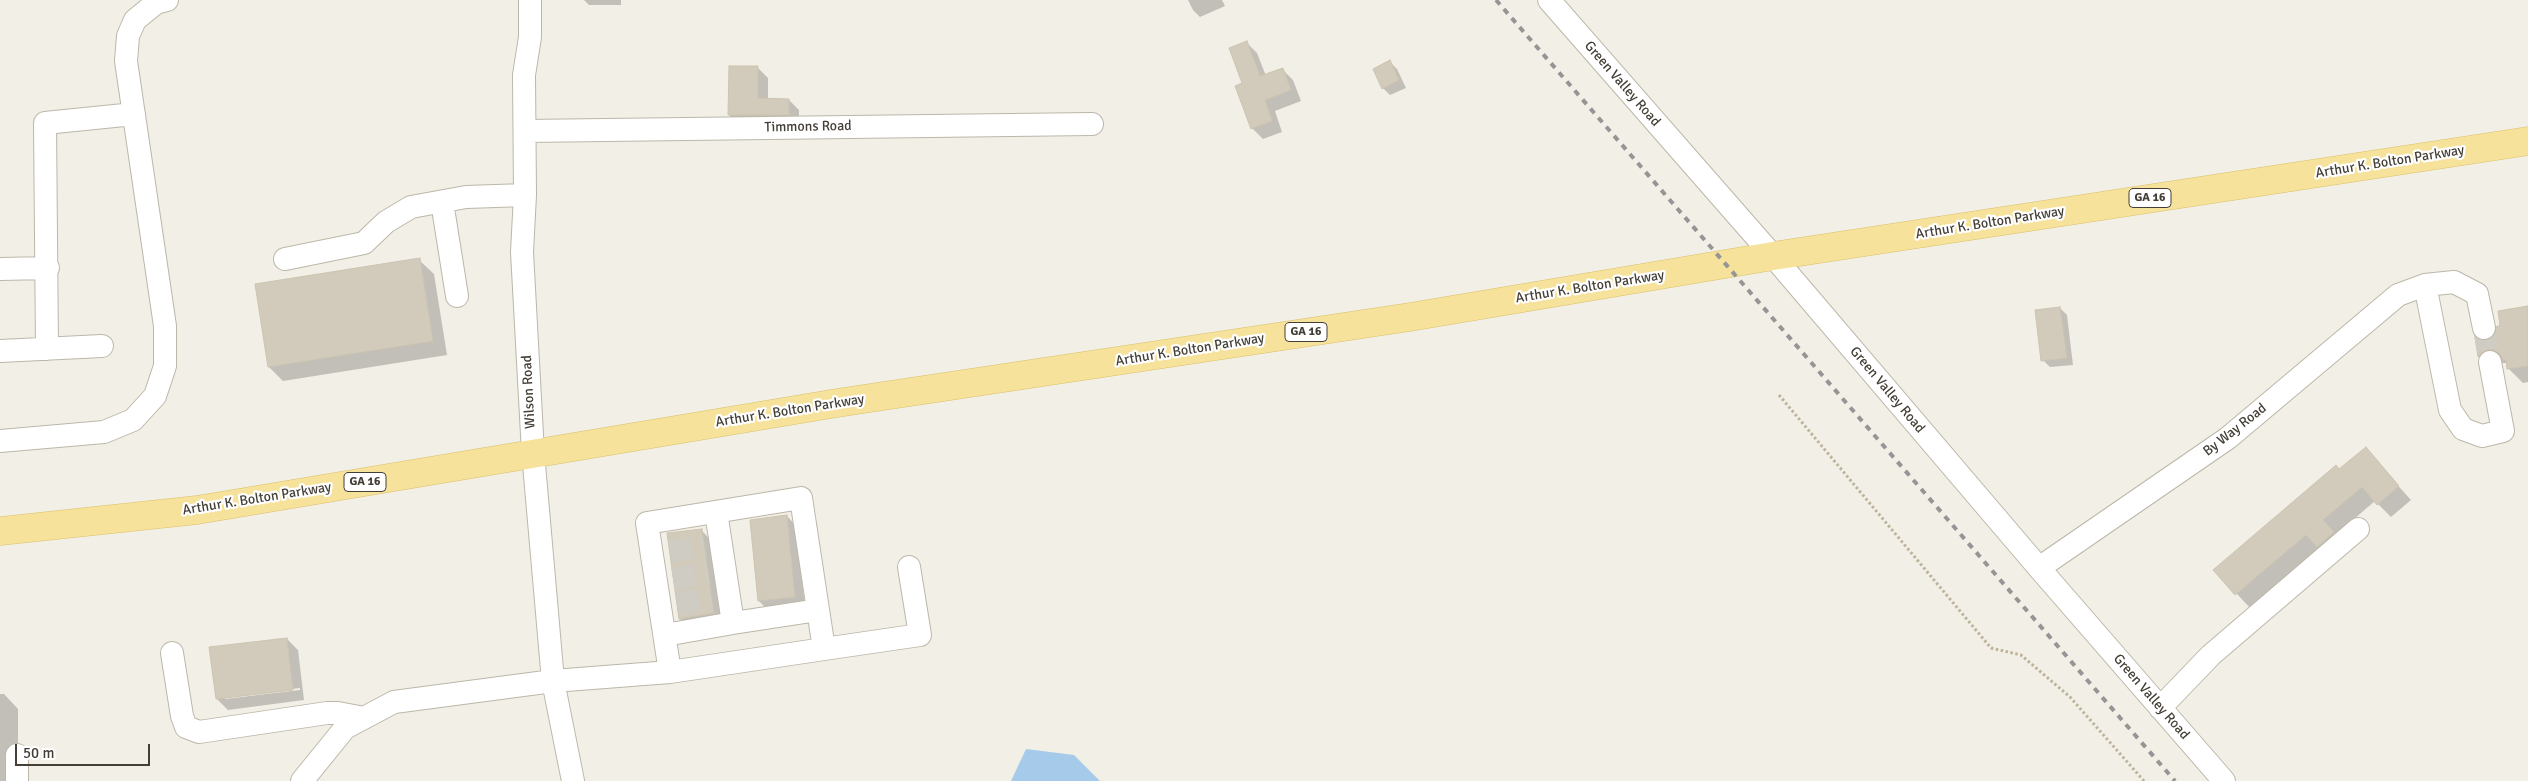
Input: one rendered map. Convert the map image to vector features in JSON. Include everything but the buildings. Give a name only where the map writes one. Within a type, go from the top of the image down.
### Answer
[{"type":"main road","name":"Arthur K. Bolton Parkway","points":[[0,531],[197,510],[837,403],[1419,315],[1773,256],[2528,141]]},
{"type":"street","points":[[0,441],[104,432],[133,420],[155,396],[165,366],[165,326],[126,61],[128,36],[136,20],[156,3],[167,0]]},
{"type":"street","name":"Wilson Road","points":[[530,0],[530,36],[524,76],[525,195],[522,252],[532,453],[553,681],[573,781]]},
{"type":"street","name":"Green Valley Road","points":[[1548,0],[1773,256],[2039,568],[2224,781]]},
{"type":"street","points":[[47,349],[48,268],[45,123],[134,114]]},
{"type":"street","name":"Timmons Road","points":[[525,130],[1092,124]]},
{"type":"street","points":[[285,259],[364,242],[386,222],[411,207],[466,197],[525,195]]},
{"type":"street","points":[[442,202],[456,296]]},
{"type":"street","points":[[0,269],[48,268]]},
{"type":"street","name":"By Way Road","points":[[2039,568],[2228,438],[2398,295],[2425,285],[2454,282],[2477,294],[2484,328]]},
{"type":"street","points":[[2425,285],[2450,410],[2463,429],[2482,436],[2503,432],[2490,362]]},
{"type":"street","points":[[0,351],[102,346]]},
{"type":"street","points":[[670,672],[665,635],[669,605],[661,553],[647,523],[801,498],[824,649]]},
{"type":"street","points":[[716,512],[712,545],[716,572],[720,596],[733,624]]},
{"type":"street","points":[[2160,708],[2211,656],[2358,529]]},
{"type":"street","points":[[312,778],[345,728],[394,702],[553,681],[670,672],[920,635],[909,568]]},
{"type":"street","points":[[665,635],[818,610]]},
{"type":"street","points":[[172,653],[182,716],[186,727],[199,732],[327,713],[364,718]]},
{"type":"street","points":[[17,755],[17,781]]},
{"type":"path","points":[[1779,395],[1991,648],[2021,655],[2070,696],[2144,781]]},
{"type":"water","points":[[1026,749],[1074,755],[1100,781],[1011,781]]},
{"type":"tunnel","points":[[2484,328],[2490,362]]},
{"type":"tunnel","points":[[670,552],[704,546]]},
{"type":"tunnel","points":[[673,579],[708,573]]},
{"type":"tunnel","points":[[677,604],[711,598]]},
{"type":"railway","points":[[1496,0],[2175,781]]}]
